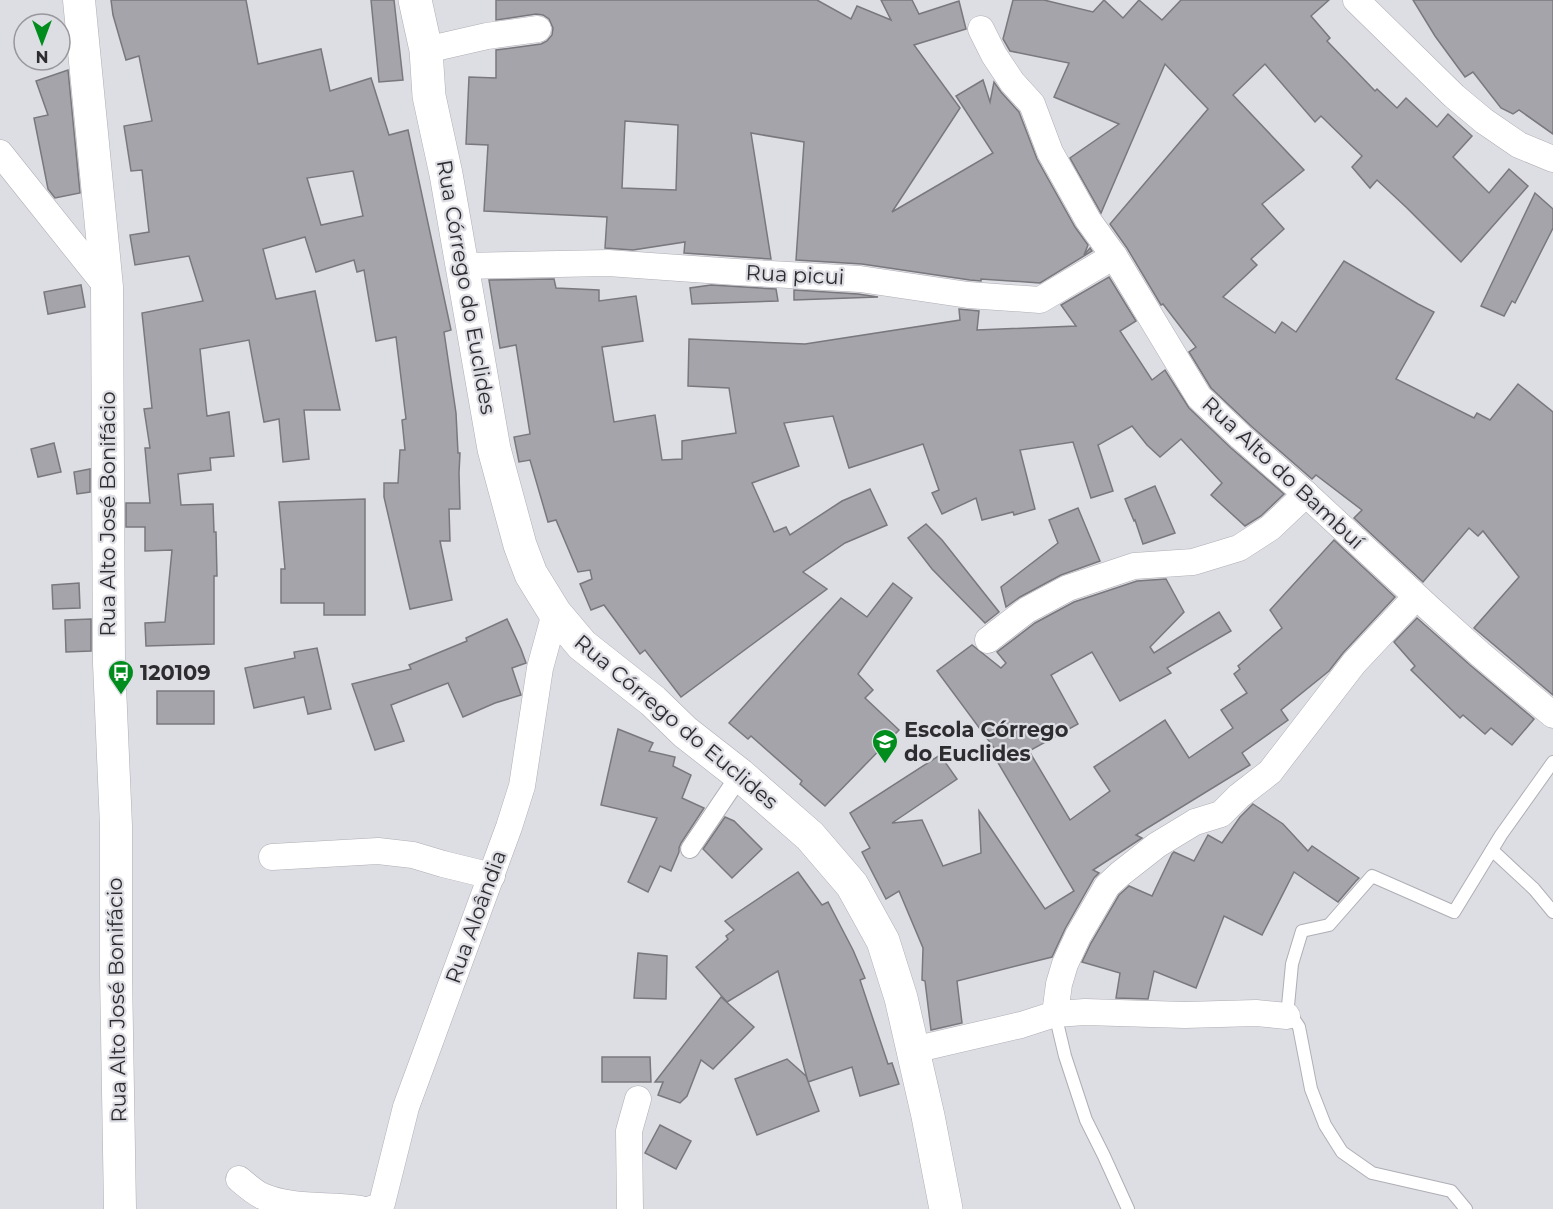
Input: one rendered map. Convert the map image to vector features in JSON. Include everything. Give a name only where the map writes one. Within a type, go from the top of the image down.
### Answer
[{"type":"main road","name":"Rua Córrego do Euclides","points":[[415,0],[426,50],[429,96],[446,174],[495,449],[520,545],[531,574],[555,613],[582,645],[653,701],[685,732],[740,775],[810,836],[852,885],[883,941],[901,998],[946,1209]]},
{"type":"street","name":"Rua Alto José Bonifácio","points":[[79,0],[107,287],[108,628],[116,826],[120,1209]]},
{"type":"street","points":[[1356,0],[1454,96],[1484,121],[1519,145],[1553,159]]},
{"type":"street","points":[[426,50],[487,36],[538,29]]},
{"type":"street","name":"Rua Alto do Bambuí","points":[[981,29],[994,55],[1032,104],[1050,152],[1088,220],[1114,256],[1199,397],[1416,597],[1553,716]]},
{"type":"street","points":[[0,153],[107,287]]},
{"type":"street","name":"Rua picui","points":[[463,266],[608,263],[860,279],[968,294],[1040,300],[1114,256]]},
{"type":"street","points":[[988,640],[1026,610],[1068,588],[1134,566],[1193,562],[1239,548],[1270,528],[1306,494]]},
{"type":"street","points":[[1055,1014],[1059,984],[1065,964],[1078,936],[1107,886],[1157,845],[1195,822],[1221,814],[1239,796],[1270,772],[1354,663],[1416,597]]},
{"type":"street","name":"Rua Aloândia","points":[[371,1209],[382,1203],[406,1107],[492,876],[522,786],[540,668],[555,613]]},
{"type":"street","points":[[690,849],[740,775]]},
{"type":"street","points":[[272,857],[378,851],[413,855],[492,876]]},
{"type":"street","points":[[913,1050],[1021,1025],[1055,1014],[1085,1012],[1185,1015],[1256,1013],[1287,1016]]},
{"type":"street","points":[[630,1209],[629,1131],[638,1099]]},
{"type":"street","points":[[239,1179],[257,1193],[280,1202],[361,1209]]},
{"type":"lane","points":[[1466,1209],[1451,1191],[1372,1173],[1342,1152],[1324,1125],[1311,1089],[1299,1027],[1287,1016],[1292,964],[1302,931],[1329,925],[1372,876],[1454,912],[1492,850],[1553,762]]},
{"type":"lane","points":[[1492,850],[1534,889],[1553,912]]},
{"type":"lane","points":[[1055,1014],[1065,1056],[1086,1120],[1128,1209]]},
{"type":"building","points":[[111,0],[246,0],[258,64],[321,49],[330,91],[371,78],[389,135],[408,130],[451,330],[444,332],[456,413],[458,453],[460,453],[460,509],[449,509],[450,541],[440,541],[452,600],[410,609],[384,497],[384,483],[398,483],[400,450],[405,450],[402,420],[406,419],[396,337],[376,341],[364,270],[357,272],[354,260],[316,272],[305,237],[263,249],[276,299],[315,291],[340,410],[304,410],[309,459],[283,462],[279,419],[264,422],[249,340],[200,349],[207,416],[229,412],[234,456],[210,458],[211,470],[178,474],[181,505],[213,504],[217,576],[214,576],[214,644],[146,646],[145,623],[165,622],[172,550],[145,551],[145,527],[126,527],[126,503],[150,503],[145,448],[150,448],[144,409],[152,408],[142,313],[203,301],[189,256],[135,265],[130,235],[149,232],[142,170],[131,171],[124,126],[152,121],[139,56],[126,60]],"holes":[[[353,171],[363,216],[321,225],[307,178]]]},
{"type":"building","points":[[371,0],[394,0],[403,80],[379,82]]},
{"type":"building","points":[[496,0],[817,0],[851,19],[857,6],[891,20],[881,0],[912,0],[919,14],[959,1],[966,29],[914,45],[960,108],[892,212],[993,153],[956,96],[983,80],[990,102],[994,82],[1019,112],[1037,159],[1075,227],[1088,245],[1084,255],[1090,248],[1092,251],[1040,283],[970,280],[862,264],[796,260],[804,142],[751,133],[771,259],[684,253],[685,242],[633,250],[605,248],[607,217],[484,211],[488,145],[466,144],[469,77],[496,78],[496,50],[541,44],[552,35],[553,28],[549,19],[536,14],[496,20]],"holes":[[[625,121],[678,125],[676,190],[622,188]]]},
{"type":"building","points":[[1013,0],[1044,0],[1093,12],[1104,0],[1123,18],[1139,0],[1162,20],[1181,0],[1329,0],[1311,16],[1330,38],[1327,41],[1375,91],[1377,89],[1397,108],[1406,98],[1437,127],[1448,114],[1472,136],[1453,157],[1489,193],[1509,169],[1528,186],[1461,262],[1377,180],[1370,188],[1352,167],[1362,156],[1321,116],[1315,122],[1265,64],[1233,95],[1304,170],[1262,204],[1284,229],[1251,259],[1257,265],[1223,297],[1275,333],[1282,322],[1296,332],[1344,261],[1434,312],[1396,379],[1474,418],[1477,413],[1490,420],[1518,384],[1553,412],[1553,695],[1474,628],[1519,577],[1483,531],[1478,536],[1469,528],[1423,582],[1354,518],[1362,510],[1316,475],[1312,479],[1211,388],[1189,352],[1196,347],[1163,304],[1161,305],[1110,224],[1208,109],[1165,64],[1101,213],[1070,158],[1119,124],[1054,97],[1069,63],[1010,51],[1003,39]]},
{"type":"building","points":[[1413,0],[1553,0],[1553,134],[1519,110],[1513,114],[1501,108],[1473,72],[1465,77],[1435,36]]},
{"type":"building","points":[[68,72],[80,193],[55,198],[48,189],[34,118],[48,115],[36,81]]},
{"type":"building","points":[[1535,193],[1553,209],[1553,228],[1515,303],[1512,301],[1504,316],[1481,306]]},
{"type":"building","points":[[1109,277],[1136,321],[1120,331],[1152,380],[1165,370],[1189,408],[1284,494],[1261,516],[1245,526],[1211,495],[1222,483],[1181,439],[1160,457],[1132,426],[1098,445],[1113,491],[1091,498],[1073,442],[1020,450],[1035,509],[982,520],[976,498],[942,514],[932,493],[939,490],[923,444],[849,468],[833,416],[784,423],[799,466],[752,483],[774,532],[786,527],[790,535],[842,501],[870,489],[887,525],[845,543],[803,572],[827,589],[681,697],[645,650],[640,654],[604,605],[591,610],[580,584],[592,579],[590,570],[578,572],[556,520],[548,522],[530,460],[519,462],[514,437],[530,434],[516,345],[500,348],[489,280],[554,279],[556,288],[599,290],[599,301],[636,296],[643,341],[602,347],[614,422],[655,415],[662,460],[682,459],[682,441],[736,433],[729,388],[688,386],[689,339],[805,344],[960,320],[959,309],[979,311],[977,330],[1076,326],[1061,305]]},
{"type":"building","points":[[81,285],[85,307],[48,314],[44,292]]},
{"type":"building","points":[[711,285],[776,289],[778,301],[692,304],[690,288]]},
{"type":"building","points":[[794,290],[858,294],[878,297],[794,300]]},
{"type":"building","points":[[54,443],[61,472],[38,477],[31,449]]},
{"type":"building","points":[[90,469],[90,492],[77,494],[74,472]]},
{"type":"building","points":[[1155,486],[1175,533],[1143,544],[1125,499]]},
{"type":"building","points":[[365,499],[365,615],[324,615],[324,603],[281,603],[281,569],[285,569],[279,502]]},
{"type":"building","points":[[1078,508],[1100,561],[1061,575],[1006,607],[1001,587],[1058,543],[1049,520]]},
{"type":"building","points":[[926,524],[942,540],[999,612],[985,623],[932,569],[908,538]]},
{"type":"building","points":[[1334,540],[1395,597],[1329,671],[1281,710],[1288,720],[1242,753],[1250,765],[1136,835],[1142,838],[1093,870],[1099,873],[1065,929],[1052,957],[957,981],[962,1023],[931,1030],[925,981],[922,980],[923,948],[899,891],[886,899],[862,852],[870,848],[850,813],[940,755],[957,779],[892,823],[922,820],[943,866],[981,853],[979,811],[1045,909],[1074,891],[994,756],[998,753],[937,671],[972,645],[1001,668],[1006,663],[997,652],[1035,623],[1074,602],[1137,581],[1166,579],[1184,612],[1150,647],[1154,653],[1219,612],[1231,631],[1167,668],[1171,673],[1120,701],[1092,652],[1051,675],[1078,724],[1029,751],[1070,820],[1110,791],[1094,767],[1165,720],[1189,758],[1233,728],[1221,710],[1247,693],[1234,674],[1240,669],[1238,666],[1282,628],[1270,610]]},
{"type":"building","points":[[79,583],[80,608],[53,609],[52,585]]},
{"type":"building","points":[[893,583],[912,598],[858,674],[873,690],[865,698],[899,730],[825,806],[800,784],[802,781],[751,736],[748,739],[729,723],[841,598],[867,617]]},
{"type":"building","points":[[1417,618],[1534,719],[1512,745],[1491,728],[1485,734],[1463,715],[1460,718],[1411,670],[1415,666],[1394,642]]},
{"type":"building","points":[[91,619],[91,651],[66,652],[65,620]]},
{"type":"building","points":[[507,619],[526,663],[512,668],[521,695],[463,717],[448,683],[391,705],[404,741],[375,750],[352,684],[411,669],[409,665],[467,641],[466,638]]},
{"type":"building","points":[[317,648],[331,709],[308,714],[304,697],[254,708],[245,668],[295,658],[294,652]]},
{"type":"building","points":[[157,691],[214,691],[214,724],[157,724]]},
{"type":"building","points":[[618,729],[653,743],[649,751],[675,757],[673,766],[691,775],[682,798],[704,808],[681,843],[671,871],[660,866],[648,892],[628,882],[657,818],[601,805]]},
{"type":"building","points":[[1253,804],[1283,824],[1308,851],[1312,846],[1359,878],[1338,902],[1294,872],[1262,935],[1224,916],[1196,988],[1154,971],[1148,999],[1116,998],[1120,973],[1082,962],[1119,895],[1129,886],[1152,896],[1174,852],[1194,861],[1208,835],[1222,843],[1240,817]]},
{"type":"building","points":[[725,817],[734,821],[762,849],[732,878],[703,849]]},
{"type":"building","points":[[798,872],[822,905],[828,902],[853,950],[865,978],[860,980],[888,1064],[892,1063],[899,1084],[860,1096],[852,1067],[808,1082],[778,971],[727,1002],[696,967],[728,939],[726,936],[734,930],[725,921]]},
{"type":"building","points":[[638,953],[667,956],[666,999],[634,998]]},
{"type":"building","points":[[721,997],[754,1027],[713,1069],[701,1060],[687,1096],[680,1103],[658,1095],[663,1082],[655,1082]]},
{"type":"building","points":[[602,1057],[650,1057],[651,1082],[602,1082]]},
{"type":"building","points":[[787,1059],[806,1076],[819,1111],[757,1135],[735,1079]]},
{"type":"building","points":[[660,1125],[691,1141],[676,1169],[645,1153]]},
{"type":"place","name":"120109","points":[[121,696]]},
{"type":"place","name":"Escola Córrego do Euclides","points":[[885,765]]}]
